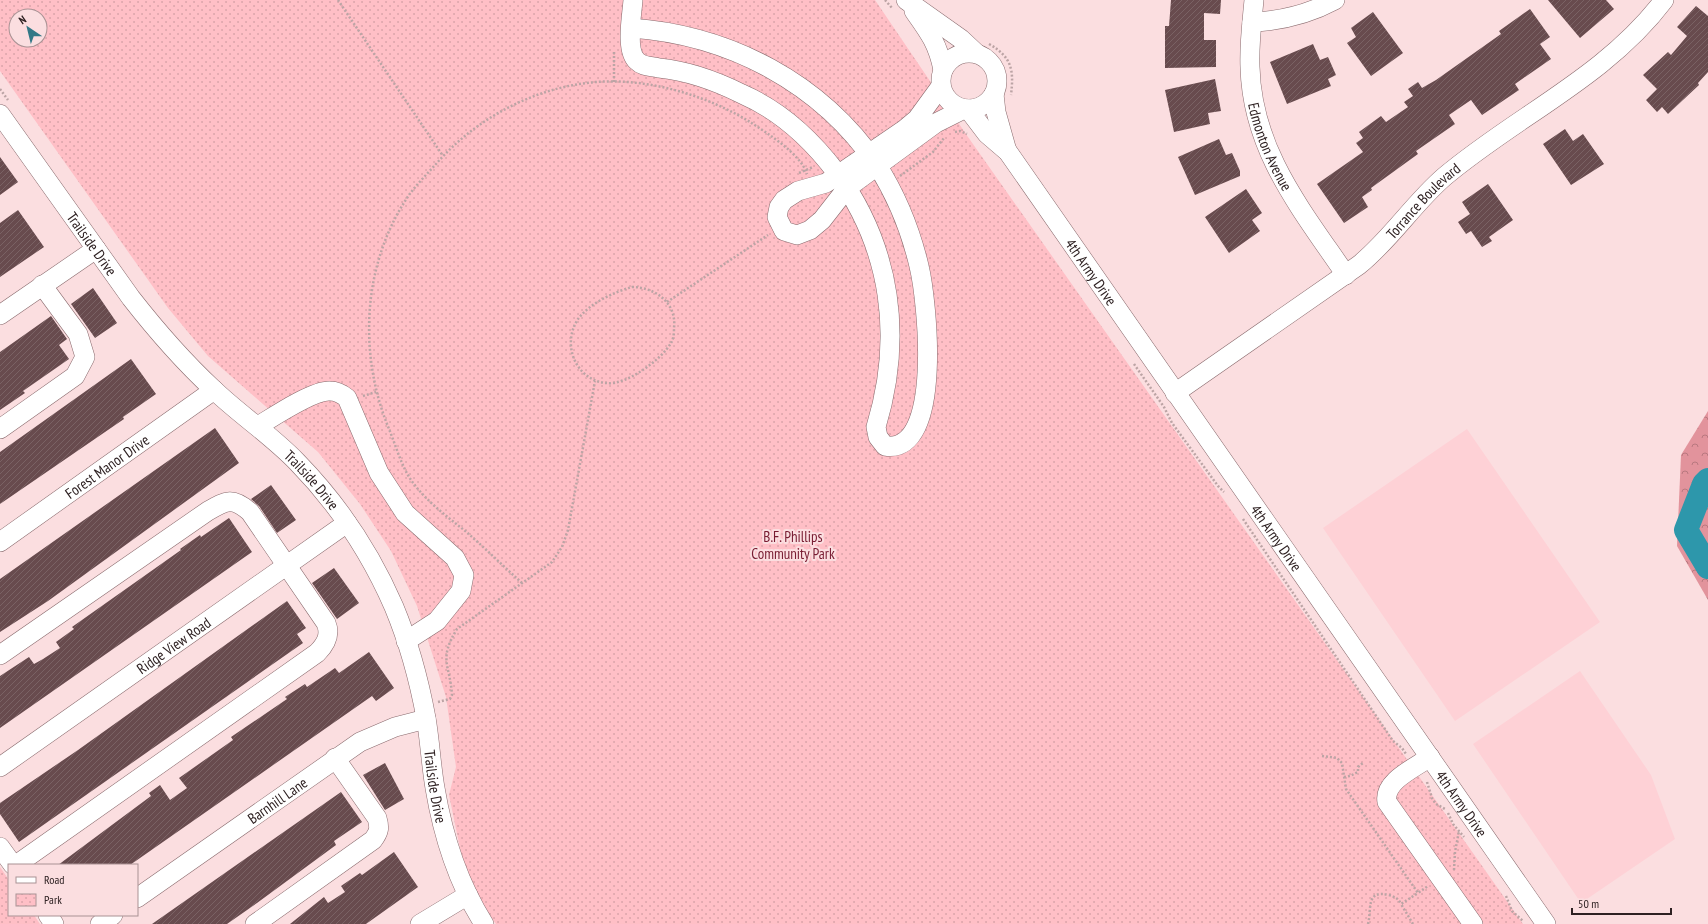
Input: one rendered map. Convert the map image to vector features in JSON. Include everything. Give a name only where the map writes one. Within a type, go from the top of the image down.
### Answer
[{"type":"street","points":[[631,28],[669,32],[693,37],[727,48],[760,62],[801,87],[821,103],[855,137],[873,160],[898,206],[912,241],[919,264],[927,313],[927,368],[922,406],[916,429],[908,440],[900,446],[885,446],[877,434],[876,427],[886,392],[891,332],[886,284],[873,237],[863,215],[842,181],[806,137],[777,114],[746,95],[695,75],[640,64],[631,53],[631,28],[633,0]]},
{"type":"street","name":"4th Army Drive","points":[[906,0],[961,39],[976,53],[984,56],[995,69],[997,86],[994,94],[996,112],[1008,152]]},
{"type":"street","name":"4th Army Drive","points":[[906,0],[934,41],[939,51],[944,94],[949,101],[956,106],[966,109],[987,134],[1008,152],[1070,243],[1151,373],[1175,394],[1422,762],[1546,924]]},
{"type":"street","name":"Edmonton Avenue","points":[[1254,0],[1250,60],[1251,83],[1256,115],[1266,146],[1276,170],[1290,193],[1346,275]]},
{"type":"street","points":[[1252,22],[1278,20],[1299,15],[1334,0]]},
{"type":"street","name":"Torrance Boulevard","points":[[1175,394],[1346,275],[1382,244],[1421,199],[1444,177],[1598,67],[1632,37],[1664,0]]},
{"type":"street","points":[[873,160],[917,119],[953,57],[968,52],[976,53]]},
{"type":"street","points":[[842,181],[822,220],[805,233],[793,235],[784,231],[780,227],[777,217],[781,203],[794,193],[810,187],[842,181],[873,160],[936,123],[966,109],[978,108],[988,102],[994,94]]},
{"type":"street","name":"Trailside Drive","points":[[0,114],[96,249],[154,327],[214,390],[258,426],[298,463],[347,523],[364,548],[394,607],[406,641],[418,680],[426,719],[435,787],[445,834],[451,854],[468,894],[484,924]]},
{"type":"street","points":[[0,315],[96,249]]},
{"type":"street","points":[[0,429],[75,376],[85,357],[78,334],[42,286]]},
{"type":"street","name":"Forest Manor Drive","points":[[0,542],[214,390]]},
{"type":"street","points":[[258,426],[304,400],[329,390],[340,392],[347,398],[380,473],[405,513],[455,558],[464,575],[461,591],[437,621],[406,641]]},
{"type":"street","points":[[0,655],[208,511],[222,503],[233,501],[240,504],[250,512],[326,623],[329,630],[324,646],[311,657],[15,864]]},
{"type":"street","name":"Ridge View Road","points":[[0,767],[347,523]]},
{"type":"street","name":"Barnhill Lane","points":[[138,897],[335,758],[360,742],[380,732],[426,719]]},
{"type":"street","points":[[255,924],[373,840],[379,833],[380,826],[377,818],[335,758]]},
{"type":"street","points":[[1422,762],[1391,784],[1385,795],[1387,802],[1473,924]]},
{"type":"street","points":[[0,847],[13,864]]},
{"type":"street","points":[[420,924],[468,894]]},
{"type":"street","points":[[100,924],[112,916]]},
{"type":"path","points":[[338,0],[443,156]]},
{"type":"path","points":[[522,583],[464,530],[447,518],[411,480],[383,414],[371,369],[369,317],[374,280],[380,259],[396,217],[410,195],[451,147],[492,115],[546,92],[572,85],[598,82],[631,83],[665,88],[692,95],[745,119],[776,140],[805,166],[810,187]]},
{"type":"path","points":[[667,302],[780,227]]},
{"type":"path","points":[[632,287],[642,287],[654,291],[667,302],[673,310],[675,321],[672,342],[663,352],[629,379],[616,384],[595,381],[584,375],[575,362],[571,351],[570,338],[579,318],[604,297],[632,287]]},
{"type":"path","points":[[1151,373],[1172,423],[1218,486],[1226,494]]},
{"type":"path","points":[[438,702],[450,699],[452,695],[446,668],[446,654],[450,641],[457,629],[552,562],[562,547],[577,485],[595,381]]},
{"type":"path","points":[[1242,518],[1393,742],[1422,762],[1432,798],[1436,804],[1444,807],[1469,842]]},
{"type":"path","points":[[1322,756],[1337,758],[1342,763],[1346,789],[1418,894]]},
{"type":"path","points":[[1344,777],[1358,772],[1358,767],[1364,762]]},
{"type":"path","points":[[1401,904],[1454,869],[1459,830]]},
{"type":"path","points":[[1504,890],[1512,911],[1526,924]]},
{"type":"path","points":[[1368,924],[1370,906],[1377,895],[1381,893],[1398,898],[1414,924]]},
{"type":"shaded area","points":[[1467,429],[1600,622],[1455,721],[1323,528]]},
{"type":"shaded area","points":[[1580,671],[1651,775],[1675,839],[1581,903],[1473,744]]},
{"type":"green space","name":"B.F. Phillips Community Park","points":[[0,0],[875,0],[968,137],[1523,924],[496,924],[477,898],[461,853],[449,795],[456,767],[446,697],[417,606],[391,551],[360,504],[318,452],[208,356],[168,308],[0,71]]},
{"type":"green space","points":[[1708,411],[1708,600],[1677,546],[1681,455]]},
{"type":"green space","points":[[0,867],[8,879],[8,916],[35,916],[40,924],[0,924]]},
{"type":"building","points":[[1171,0],[1221,0],[1220,14],[1204,13],[1204,40],[1216,40],[1216,67],[1165,68],[1165,26],[1169,26]]},
{"type":"building","points":[[1548,0],[1606,0],[1614,9],[1580,38]]},
{"type":"building","points":[[1696,6],[1708,16],[1708,72],[1698,83],[1699,85],[1668,114],[1662,107],[1657,112],[1646,100],[1657,89],[1643,75],[1668,52],[1671,55],[1687,36],[1677,27]]},
{"type":"building","points":[[1530,9],[1550,37],[1540,44],[1551,59],[1515,84],[1519,90],[1482,115],[1471,100],[1449,115],[1455,124],[1416,151],[1418,154],[1371,188],[1372,190],[1362,197],[1368,207],[1344,223],[1317,184],[1363,152],[1356,143],[1363,138],[1359,132],[1381,116],[1386,122],[1408,107],[1404,102],[1413,96],[1408,89],[1418,82],[1422,88],[1436,80],[1501,34],[1499,31]]},
{"type":"building","points":[[1373,12],[1403,53],[1371,76],[1347,43],[1356,37],[1351,28]]},
{"type":"building","points":[[1313,44],[1320,60],[1328,57],[1336,75],[1328,79],[1331,86],[1287,104],[1270,62]]},
{"type":"building","points":[[1215,79],[1221,111],[1208,113],[1210,124],[1174,132],[1165,90]]},
{"type":"building","points":[[1565,129],[1573,141],[1583,134],[1604,164],[1571,185],[1543,144]]},
{"type":"building","points":[[1219,139],[1226,155],[1232,153],[1240,171],[1240,176],[1195,195],[1178,157]]},
{"type":"building","points":[[0,157],[18,182],[0,195]]},
{"type":"building","points":[[1488,184],[1513,220],[1489,237],[1492,241],[1482,247],[1471,231],[1466,234],[1458,222],[1470,214],[1462,202]]},
{"type":"building","points":[[1246,189],[1262,213],[1252,220],[1260,231],[1229,253],[1205,217]]},
{"type":"building","points":[[18,210],[44,247],[0,277],[0,223]]},
{"type":"building","points":[[93,288],[117,323],[95,338],[71,304]]},
{"type":"building","points":[[51,316],[67,339],[59,345],[69,359],[23,391],[25,393],[0,410],[0,352]]},
{"type":"building","points":[[131,359],[156,394],[123,417],[124,419],[0,504],[0,452]]},
{"type":"building","points":[[215,428],[239,463],[48,601],[0,632],[0,579]]},
{"type":"building","points":[[271,485],[296,520],[277,533],[259,506],[251,499]]},
{"type":"building","points":[[229,518],[252,552],[0,728],[0,676],[29,657],[34,664],[60,648],[56,642],[74,629],[72,627],[200,535],[201,537]]},
{"type":"building","points":[[334,568],[359,603],[337,619],[312,583]]},
{"type":"building","points":[[287,601],[306,628],[297,634],[303,643],[19,842],[0,814],[0,803],[78,750]]},
{"type":"building","points":[[369,652],[394,688],[376,701],[372,696],[131,864],[59,864],[151,796],[149,793],[160,785],[170,800],[187,788],[179,778],[233,740],[231,737],[287,699],[285,697],[305,684],[307,687],[335,668],[339,673]]},
{"type":"building","points":[[385,763],[404,799],[385,810],[363,775]]},
{"type":"building","points":[[341,792],[362,822],[334,841],[336,845],[227,924],[152,924]]},
{"type":"building","points":[[394,852],[418,887],[366,924],[290,924],[324,897],[328,903],[345,892],[341,886],[360,873],[362,875]]},
{"type":"waterway","points":[[1708,480],[1704,484],[1686,530],[1708,567]]}]
